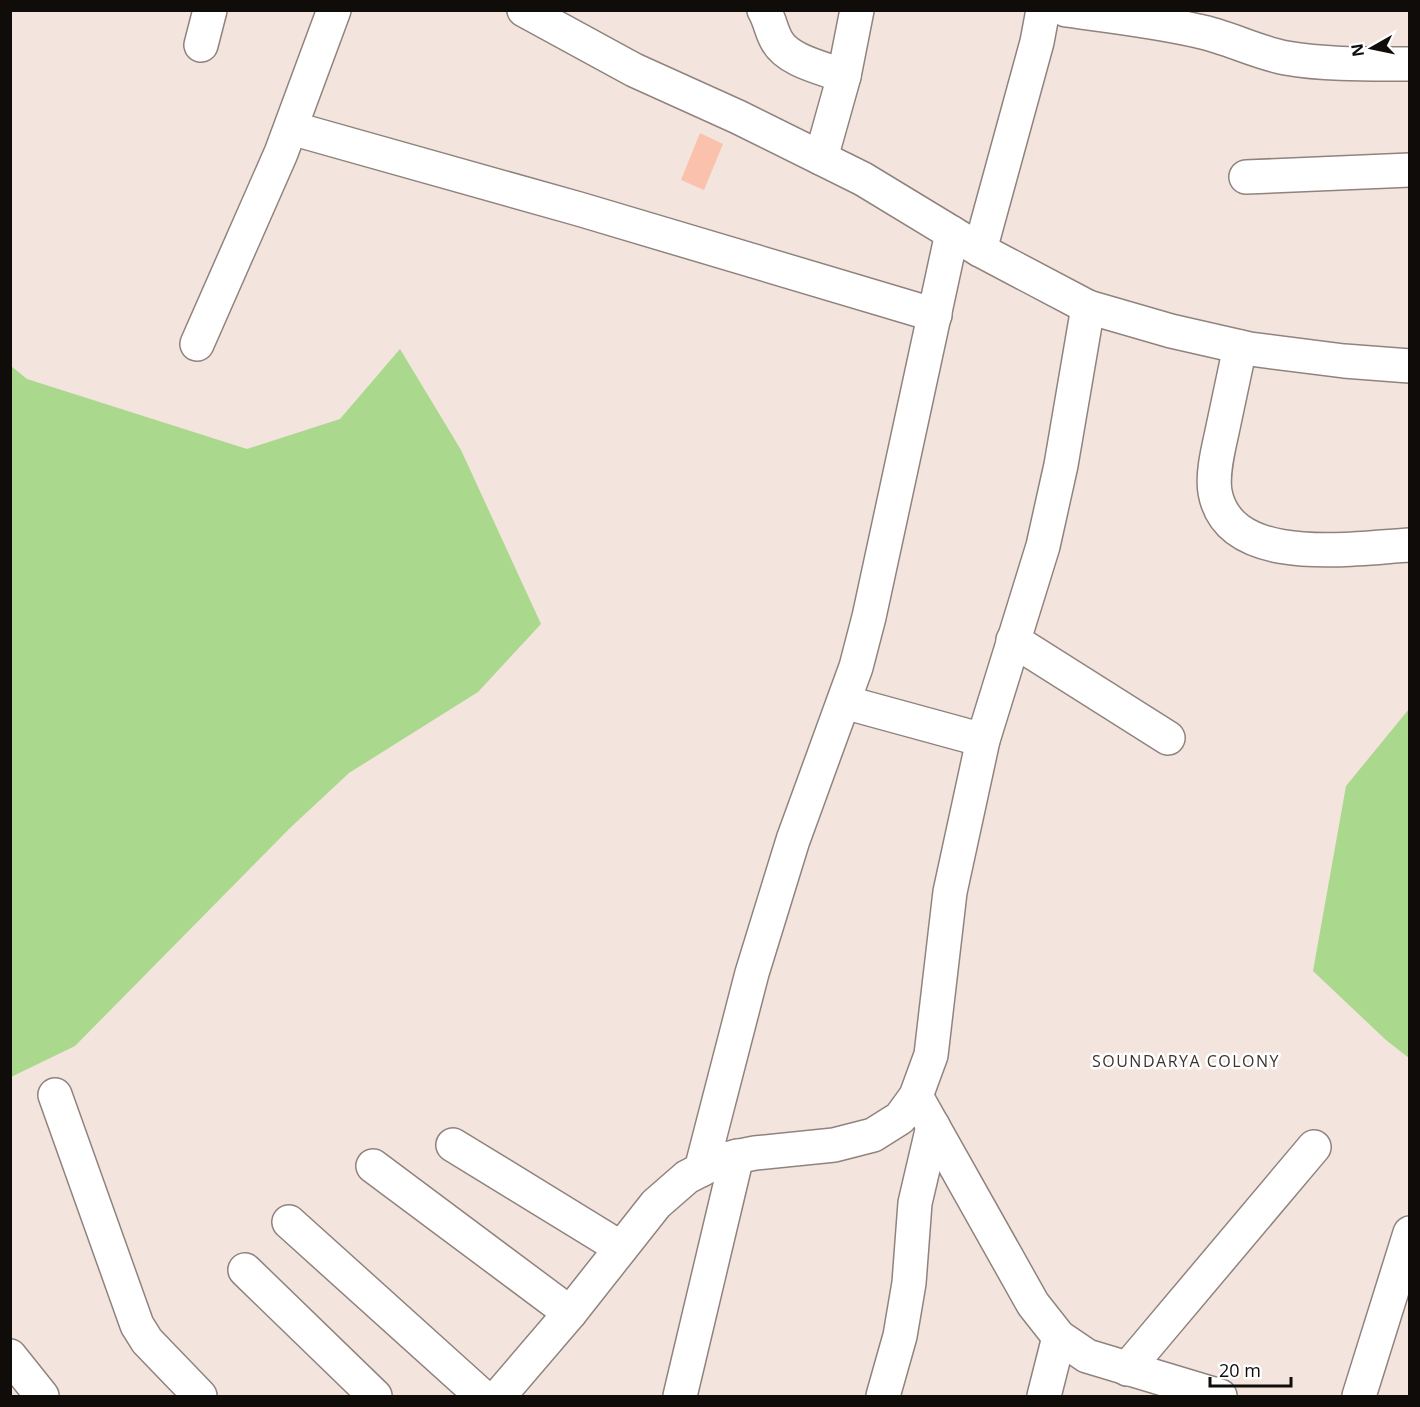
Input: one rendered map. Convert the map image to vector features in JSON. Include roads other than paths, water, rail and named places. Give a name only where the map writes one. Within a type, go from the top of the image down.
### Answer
[{"type":"street","points":[[197,344],[291,128],[334,10]]},
{"type":"street","points":[[524,10],[634,70],[738,117],[863,179],[980,250],[1088,307],[1171,331],[1240,347],[1344,361],[1410,366]]},
{"type":"street","points":[[764,10],[777,43],[787,52],[844,76]]},
{"type":"street","points":[[821,158],[844,76],[857,10]]},
{"type":"street","points":[[980,250],[1037,42],[1043,10]]},
{"type":"street","points":[[1066,10],[1149,21],[1201,31],[1258,51],[1286,58],[1315,62],[1410,64]]},
{"type":"street","points":[[201,45],[206,11]]},
{"type":"street","points":[[291,128],[579,209],[934,315]]},
{"type":"street","points":[[1246,177],[1410,170]]},
{"type":"street","points":[[701,1170],[752,973],[793,840],[856,667],[869,617],[952,233]]},
{"type":"street","points":[[499,1396],[570,1313],[656,1204],[687,1177],[720,1160],[737,1156],[834,1145],[873,1135],[900,1118],[916,1096],[931,1055],[950,892],[983,740],[1043,546],[1059,477],[1088,307]]},
{"type":"street","points":[[1240,347],[1217,457],[1215,491],[1223,516],[1236,528],[1254,539],[1274,546],[1310,550],[1410,545]]},
{"type":"street","points":[[1013,640],[1168,738]]},
{"type":"street","points":[[844,702],[983,740]]},
{"type":"street","points":[[55,1095],[137,1324],[147,1341],[200,1396]]},
{"type":"street","points":[[916,1096],[1033,1304],[1059,1337],[1087,1356],[1220,1396]]},
{"type":"street","points":[[884,1396],[900,1336],[909,1283],[915,1203],[933,1126]]},
{"type":"street","points":[[453,1145],[621,1248]]},
{"type":"street","points":[[1127,1369],[1314,1147]]},
{"type":"street","points":[[680,1396],[737,1156]]},
{"type":"street","points":[[373,1166],[570,1313]]},
{"type":"street","points":[[289,1222],[482,1396]]},
{"type":"street","points":[[1359,1396],[1410,1233]]},
{"type":"street","points":[[245,1270],[375,1396]]},
{"type":"street","points":[[1044,1396],[1059,1337]]},
{"type":"street","points":[[10,1356],[42,1396]]},
{"type":"district","name":"SOUNDARYA COLONY","points":[[1186,1061]]}]
